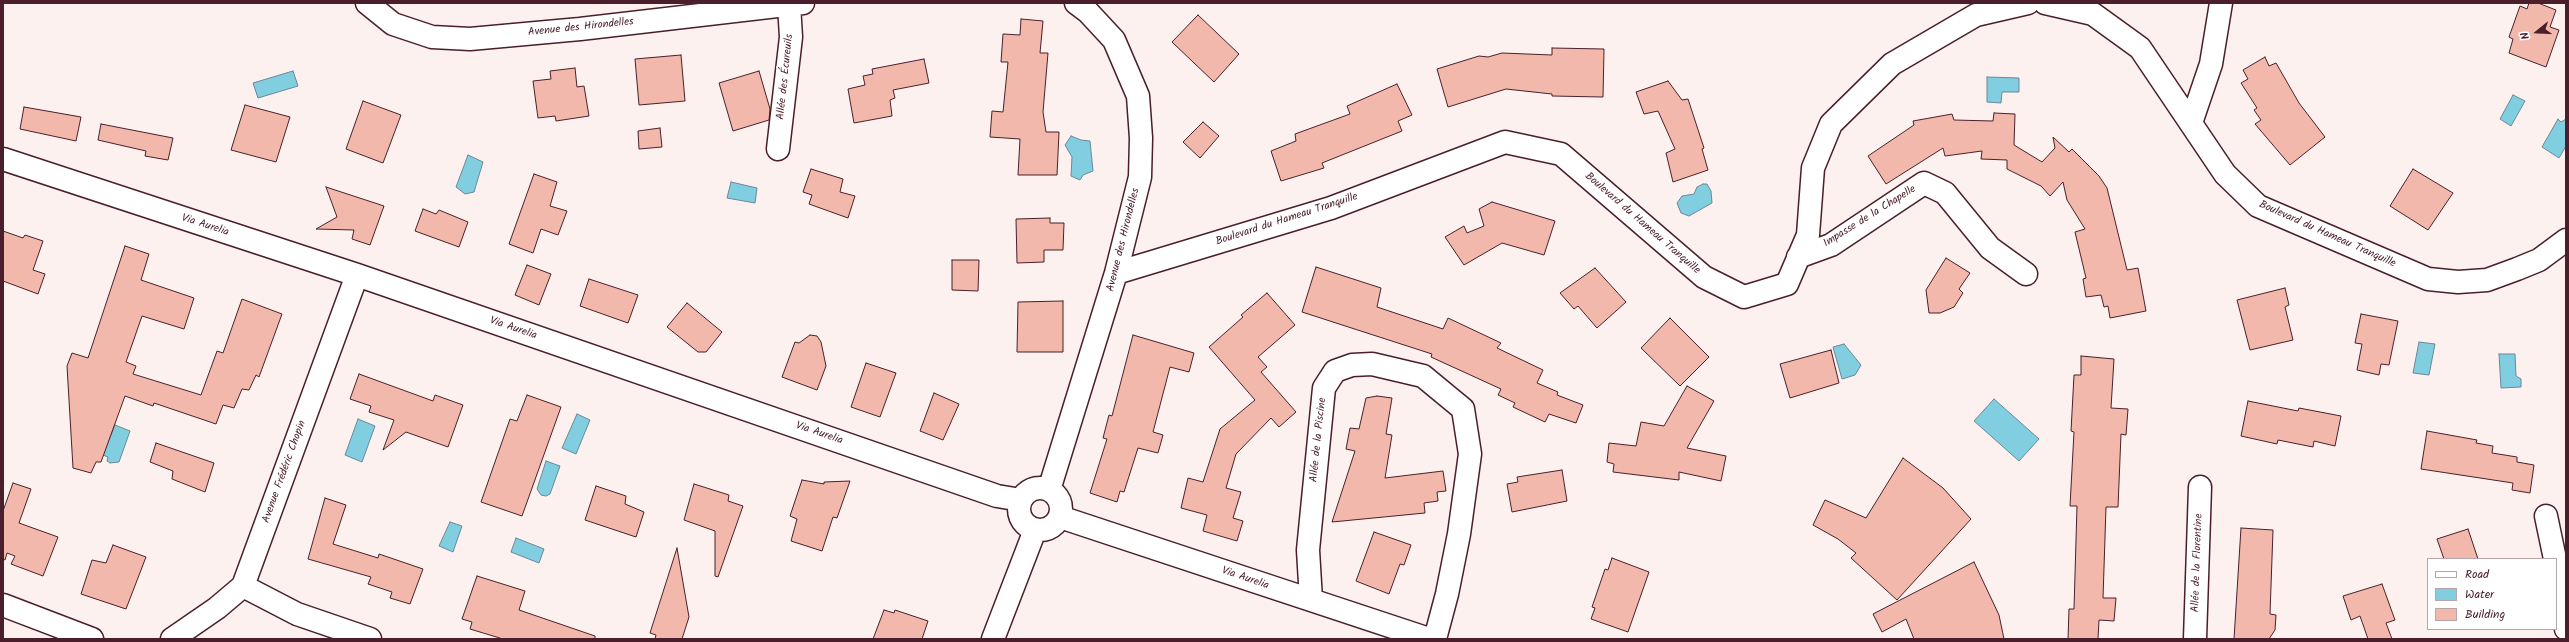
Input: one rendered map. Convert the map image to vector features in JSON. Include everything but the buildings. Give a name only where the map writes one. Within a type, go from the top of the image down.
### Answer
[{"type":"street","name":"Avenue des Hirondelles","points":[[367,3],[393,24],[432,37],[450,39],[580,29],[697,9],[796,4]]},
{"type":"street","name":"Boulevard du Hameau Tranquille","points":[[1116,273],[1331,208],[1505,142],[1561,154],[1704,277],[1744,297],[1786,284],[1808,235],[1813,168],[1831,124],[1892,64],[1976,15],[2028,3]]},
{"type":"street","name":"Boulevard du Hameau Tranquille","points":[[2045,3],[2093,14],[2140,48],[2192,122],[2225,174],[2258,206],[2428,278],[2458,282],[2487,280],[2539,260],[2566,240]]},
{"type":"street","points":[[2192,122],[2211,64],[2221,3]]},
{"type":"street","name":"Allée des Écureuils","points":[[778,149],[796,4]]},
{"type":"street","name":"Avenue des Hirondelles","points":[[1049,490],[1116,273],[1140,177],[1141,138],[1138,96],[1114,40],[1086,6]]},
{"type":"street","name":"Via Aurelia","points":[[3,159],[358,276],[997,496],[1022,500]]},
{"type":"street","name":"Impasse de la Chapelle","points":[[1798,257],[1831,245],[1924,183],[1945,193],[1990,248],[2026,274]]},
{"type":"street","name":"Avenue Frédéric Chopin","points":[[172,639],[218,608],[243,586],[358,276]]},
{"type":"street","name":"Allée de la Piscine","points":[[1310,600],[1308,550],[1324,388],[1335,372],[1352,365],[1372,364],[1423,376],[1463,409],[1470,454],[1459,534],[1447,594],[1435,639]]},
{"type":"street","name":"Allée de la Florentine","points":[[2195,639],[2200,487]]},
{"type":"street","points":[[1034,489],[1049,490],[1060,501],[1060,517],[1050,529],[1035,530],[1024,523],[1019,512],[1022,500],[1034,489]]},
{"type":"street","points":[[2546,516],[2555,558]]},
{"type":"street","name":"Via Aurelia","points":[[1060,517],[1429,639]]},
{"type":"street","points":[[993,639],[1035,530]]},
{"type":"street","points":[[2557,570],[2566,629]]},
{"type":"street","points":[[243,586],[297,614],[370,639]]},
{"type":"street","points":[[3,605],[92,639]]},
{"type":"water","points":[[293,71],[298,86],[258,98],[253,83]]},
{"type":"water","points":[[1987,77],[2019,78],[2019,92],[2002,92],[2001,103],[1987,102]]},
{"type":"water","points":[[2513,95],[2525,101],[2511,126],[2500,119]]},
{"type":"water","points":[[2558,119],[2561,122],[2566,119],[2566,146],[2559,158],[2542,147]]},
{"type":"water","points":[[1071,136],[1081,140],[1090,141],[1093,171],[1083,175],[1080,180],[1071,176],[1072,157],[1065,145]]},
{"type":"water","points":[[468,155],[483,162],[474,192],[465,194],[456,187]]},
{"type":"water","points":[[731,182],[757,188],[755,203],[727,198]]},
{"type":"water","points":[[1707,184],[1711,191],[1712,203],[1689,216],[1681,213],[1677,203],[1682,196],[1694,194],[1697,187]]},
{"type":"water","points":[[2419,342],[2435,344],[2429,375],[2413,373]]},
{"type":"water","points":[[1844,344],[1861,365],[1855,375],[1842,379],[1833,347]]},
{"type":"water","points":[[2499,354],[2515,354],[2516,376],[2521,379],[2521,387],[2501,388]]},
{"type":"water","points":[[1994,399],[2039,439],[2019,461],[1974,421]]},
{"type":"water","points":[[577,414],[590,420],[576,454],[562,448]]},
{"type":"water","points":[[358,419],[375,426],[362,462],[345,455]]},
{"type":"water","points":[[115,425],[130,431],[119,462],[110,463],[107,461],[108,457],[103,455]]},
{"type":"water","points":[[546,461],[560,466],[550,494],[546,496],[541,495],[537,489]]},
{"type":"water","points":[[450,522],[462,526],[453,552],[439,546]]},
{"type":"water","points":[[516,538],[544,549],[539,563],[511,552]]}]
